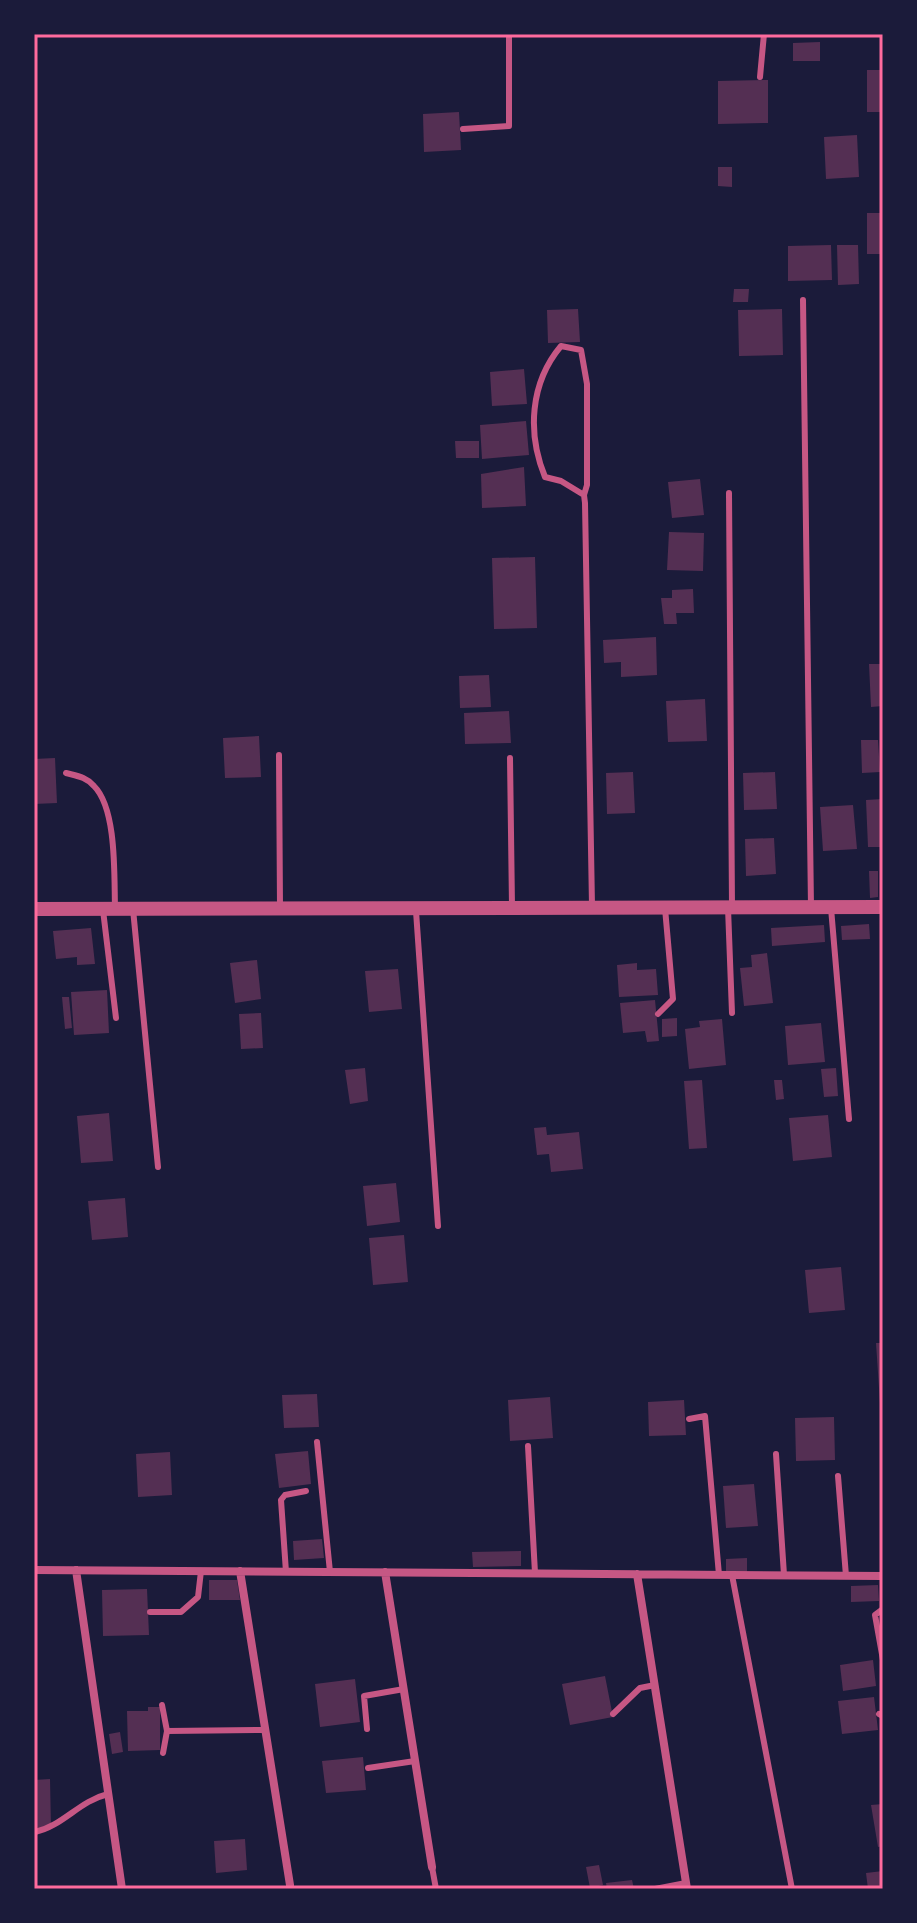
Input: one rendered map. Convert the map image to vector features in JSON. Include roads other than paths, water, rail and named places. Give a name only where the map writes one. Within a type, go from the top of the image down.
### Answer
[{"type":"street","points":[[34,909],[883,907]]},
{"type":"street","points":[[34,1570],[784,1575],[883,1579]]},
{"type":"street","points":[[76,1570],[122,1889]]},
{"type":"street","points":[[240,1571],[291,1887]]},
{"type":"street","points":[[385,1572],[432,1867]]},
{"type":"street","points":[[637,1574],[686,1886]]},
{"type":"lane","points":[[463,129],[509,126],[509,34]]},
{"type":"lane","points":[[760,77],[764,34]]},
{"type":"lane","points":[[803,300],[811,907]]},
{"type":"lane","points":[[584,495],[561,481],[545,477],[535,452],[535,408],[544,367],[561,346],[581,350],[585,373],[587,485],[584,495],[592,907]]},
{"type":"lane","points":[[729,493],[732,1013]]},
{"type":"lane","points":[[279,755],[280,908]]},
{"type":"lane","points":[[510,758],[512,908]]},
{"type":"lane","points":[[66,773],[85,778],[97,788],[106,807],[112,843],[109,909],[116,1018]]},
{"type":"lane","points":[[831,907],[849,1119]]},
{"type":"lane","points":[[416,908],[438,1226]]},
{"type":"lane","points":[[658,1014],[673,999],[665,908]]},
{"type":"lane","points":[[133,909],[158,1167]]},
{"type":"lane","points":[[689,1419],[705,1416],[719,1575]]},
{"type":"lane","points":[[317,1442],[330,1572]]},
{"type":"lane","points":[[528,1446],[535,1573]]},
{"type":"lane","points":[[776,1454],[784,1575]]},
{"type":"lane","points":[[838,1476],[846,1576]]},
{"type":"lane","points":[[286,1572],[281,1500],[285,1495],[306,1491]]},
{"type":"lane","points":[[150,1612],[181,1612],[198,1597],[201,1571]]},
{"type":"lane","points":[[732,1575],[792,1889]]},
{"type":"lane","points":[[883,1609],[875,1615],[883,1660]]},
{"type":"lane","points":[[613,1714],[640,1688],[655,1685]]},
{"type":"lane","points":[[367,1729],[364,1696],[404,1689]]},
{"type":"lane","points":[[162,1705],[167,1731],[163,1753]]},
{"type":"lane","points":[[167,1731],[266,1730]]},
{"type":"lane","points":[[368,1768],[415,1761]]},
{"type":"lane","points":[[35,1832],[52,1828],[87,1800],[108,1794]]},
{"type":"lane","points":[[432,1867],[436,1889]]},
{"type":"lane","points":[[655,1889],[686,1886]]}]
